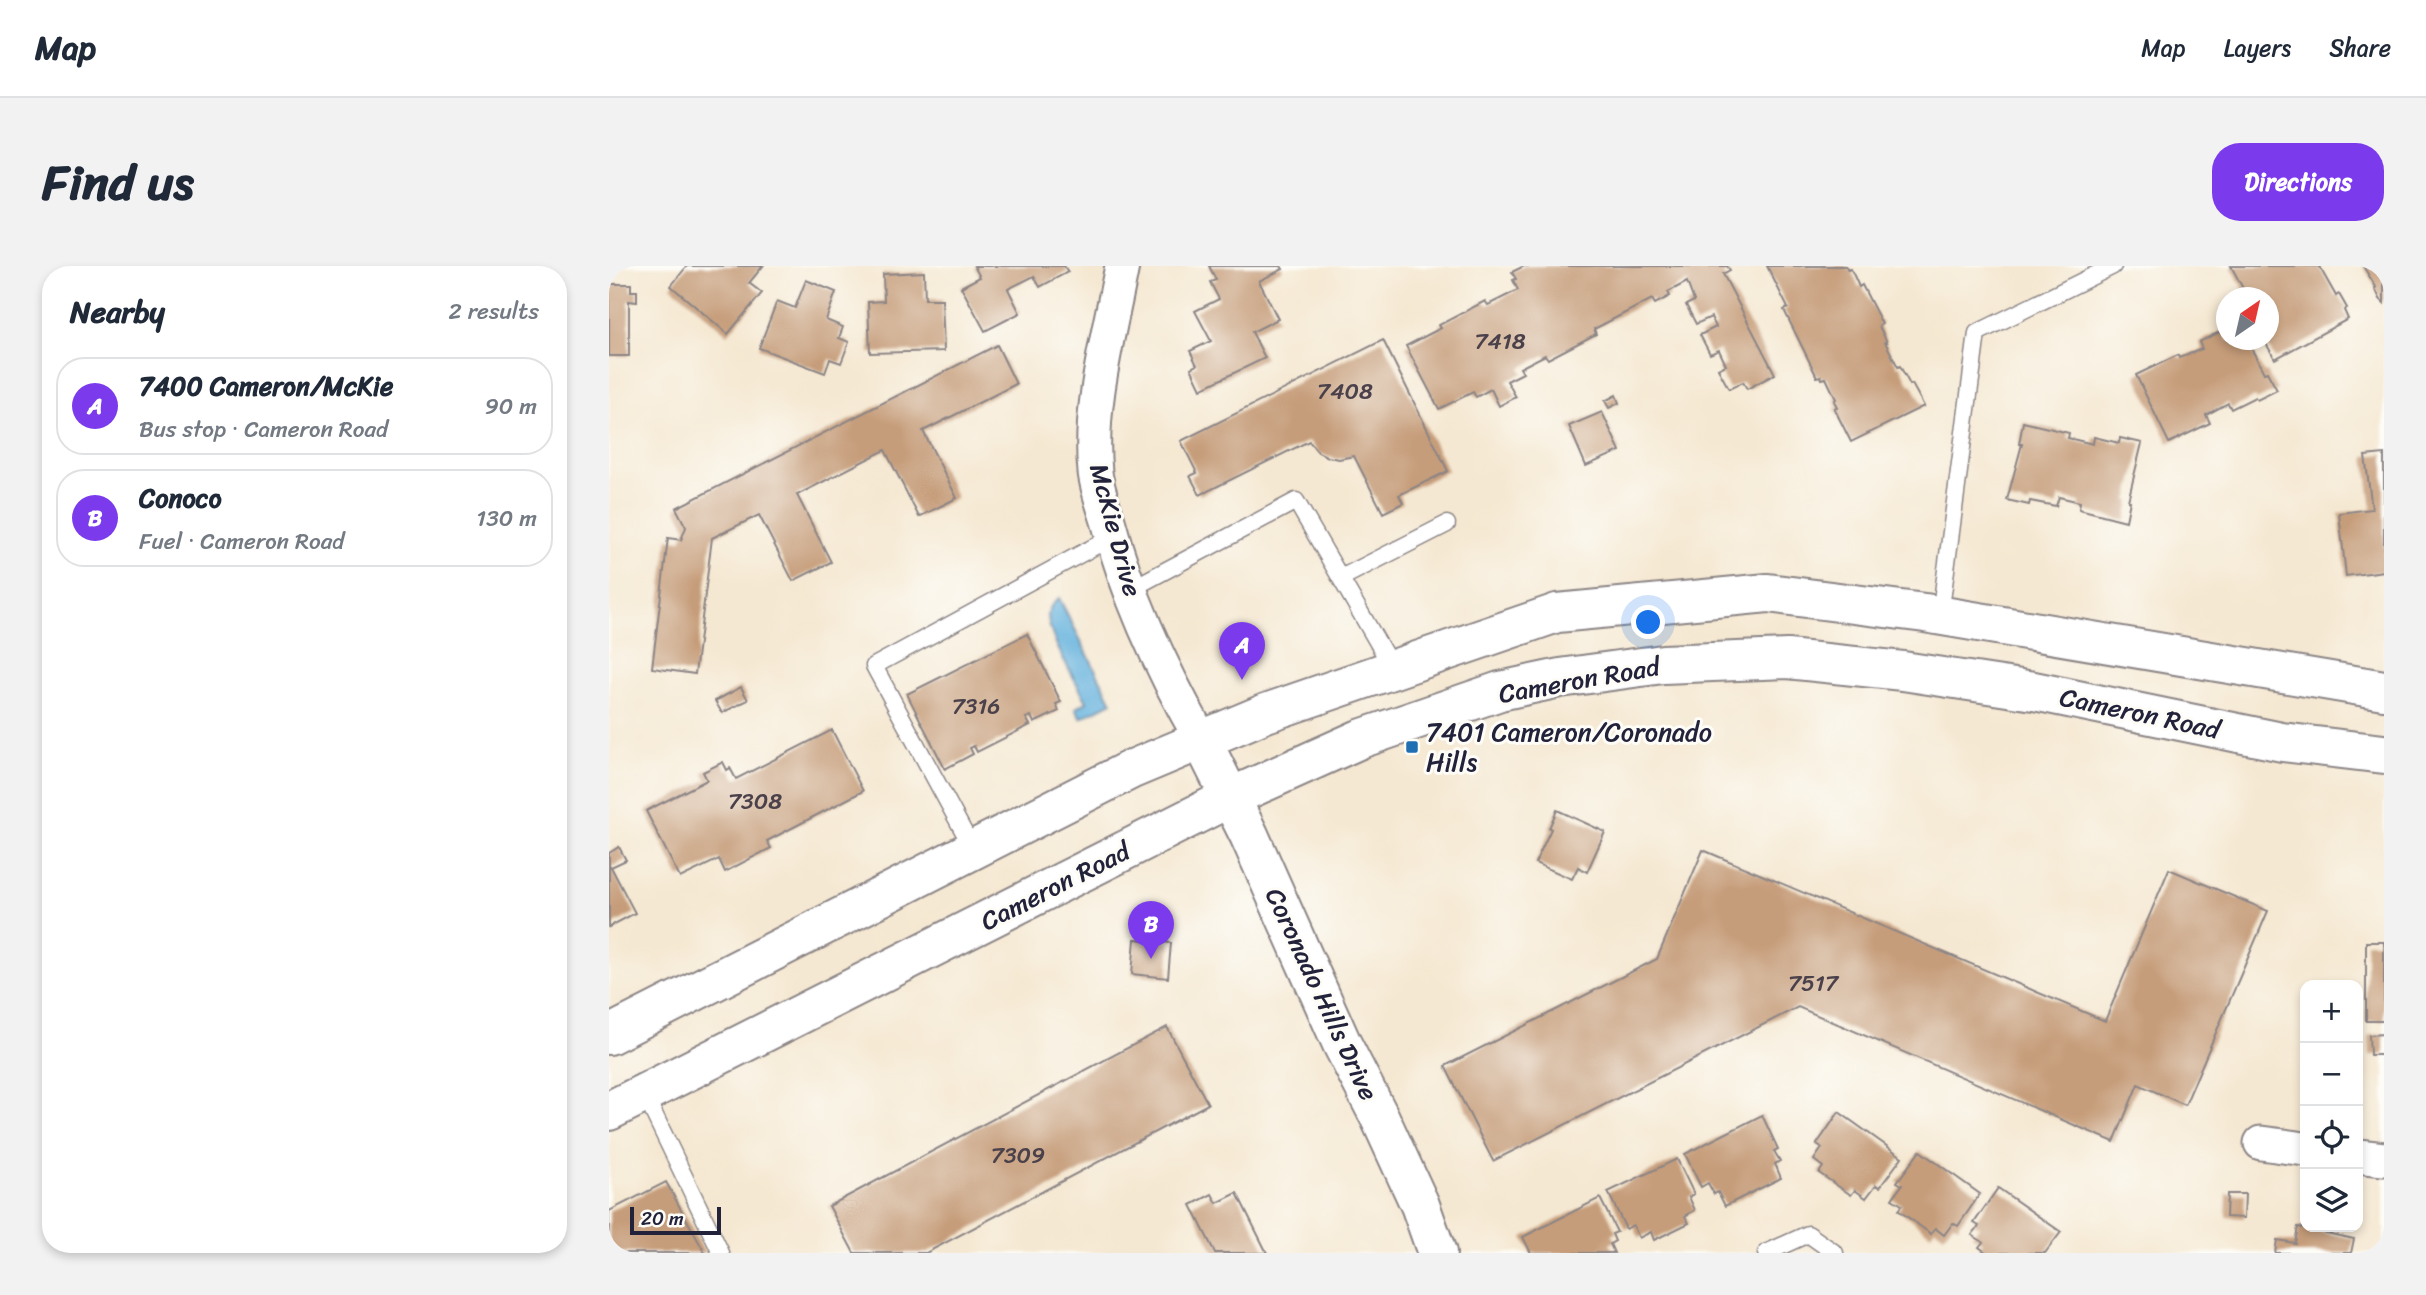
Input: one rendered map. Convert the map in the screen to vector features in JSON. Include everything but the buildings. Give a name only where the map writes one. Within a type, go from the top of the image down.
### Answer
[{"type":"main road","points":[[609,1035],[1130,770],[1266,713],[1557,613],[1768,593],[1940,616],[2384,690]]},
{"type":"main road","points":[[2034,691],[2040,632]]},
{"type":"main road","name":"Cameron Road","points":[[609,1111],[1229,798],[1360,739],[1500,691],[1560,678],[1663,664],[1787,659],[1903,671],[2034,691],[2282,742],[2384,754]]},
{"type":"main road","name":"Coronado Hills Drive","points":[[1201,739],[1249,835],[1342,1044],[1420,1205],[1437,1253]]},
{"type":"street","name":"McKie Drive","points":[[1122,266],[1096,403],[1095,473],[1129,590],[1153,646],[1201,739]]},
{"type":"street","points":[[2261,1143],[2300,1148]]},
{"type":"street","points":[[2363,1157],[2384,1159]]},
{"type":"lane","points":[[1940,616],[1977,333],[2113,266]]},
{"type":"lane","points":[[1129,590],[1296,501],[1393,669]]},
{"type":"lane","points":[[1341,578],[1447,524]]},
{"type":"lane","points":[[973,849],[874,666],[1112,537]]},
{"type":"lane","points":[[644,1093],[721,1253]]},
{"type":"lane","points":[[1766,1253],[1808,1234],[1835,1253]]},
{"type":"water","points":[[1059,598],[1112,702],[1081,718],[1076,708],[1087,702],[1049,625],[1049,611]]},
{"type":"place","name":"7400 Cameron/McKie","points":[[1242,680]]},
{"type":"place","name":"7401 Cameron/Coronado Hills","points":[[1412,747]]},
{"type":"place","name":"Conoco","points":[[1151,959]]}]
